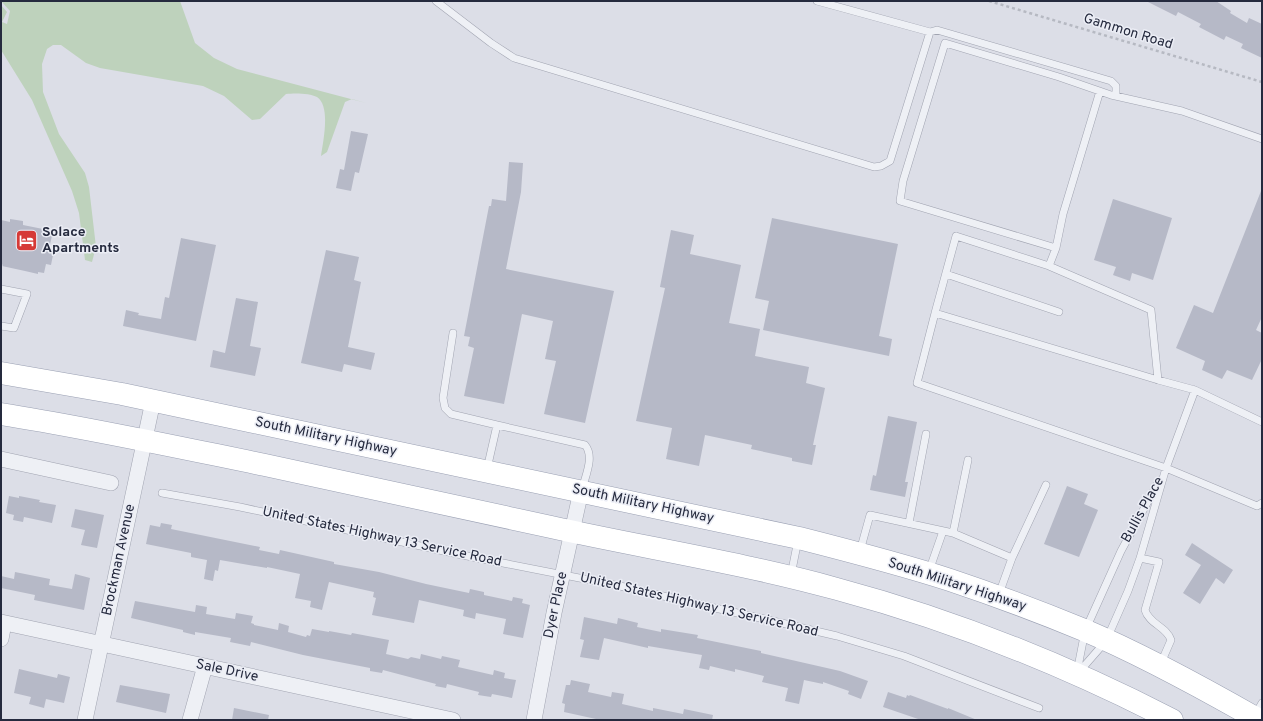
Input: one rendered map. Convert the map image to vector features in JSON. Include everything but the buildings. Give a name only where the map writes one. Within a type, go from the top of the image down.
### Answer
[{"type":"main road","name":"South Military Highway","points":[[1,373],[153,401],[581,491],[799,538],[859,553],[997,597],[1085,631],[1216,696],[1258,713]]},
{"type":"main road","points":[[1,414],[145,440],[790,577],[851,592],[922,614],[1017,649],[1077,674],[1140,703],[1172,720]]},
{"type":"street","name":"Brockman Avenue","points":[[85,720],[153,401]]},
{"type":"street","points":[[1,459],[111,483]]},
{"type":"street","name":"Dyer Place","points":[[534,720],[562,574],[573,532],[581,491]]},
{"type":"street","name":"Sale Drive","points":[[3,623],[453,720]]},
{"type":"street","points":[[1,639],[3,623]]},
{"type":"street","points":[[190,720],[205,666]]},
{"type":"lane","points":[[436,1],[491,43],[514,58],[874,167],[881,166],[890,161],[930,32]]},
{"type":"lane","points":[[817,1],[930,32],[937,30],[1111,81],[1116,86],[1116,96]]},
{"type":"lane","points":[[1056,248],[900,201],[903,181],[945,43],[1059,77],[1100,92],[1182,111],[1262,139]]},
{"type":"lane","points":[[1049,266],[1056,248],[1063,214],[1100,92]]},
{"type":"lane","points":[[1158,380],[1151,310],[1049,266],[956,236],[917,384],[1166,468],[1257,506],[1262,503]]},
{"type":"lane","points":[[946,274],[1059,312]]},
{"type":"lane","points":[[1,289],[27,294],[14,328],[1,326]]},
{"type":"lane","points":[[935,313],[1195,390],[1262,422]]},
{"type":"lane","points":[[453,333],[443,398],[445,408],[451,414],[585,445],[589,450],[590,457],[581,491]]},
{"type":"lane","points":[[1166,468],[1195,390]]},
{"type":"lane","points":[[486,471],[497,425]]},
{"type":"lane","points":[[908,523],[926,434]]},
{"type":"lane","points":[[953,533],[968,460]]},
{"type":"lane","name":"Bullis Place","points":[[1077,674],[1106,641],[1128,591],[1140,558],[1166,468]]},
{"type":"lane","name":"Bullis Place","points":[[1077,674],[1085,631],[1121,551],[1166,468]]},
{"type":"lane","points":[[997,597],[1012,558],[1046,485]]},
{"type":"lane","name":"United States Highway 13 Service Road","points":[[162,493],[240,507],[462,555],[562,574],[837,636],[904,656],[1039,708]]},
{"type":"lane","points":[[859,553],[870,515],[953,533],[1012,558]]},
{"type":"lane","points":[[928,574],[943,531]]},
{"type":"lane","points":[[790,577],[799,538]]},
{"type":"lane","points":[[1140,558],[1159,562],[1145,610],[1146,616],[1170,635],[1171,640],[1159,667]]},
{"type":"path","name":"Gammon Road","points":[[989,1],[1262,82]]},
{"type":"green space","points":[[1,1],[180,1],[195,43],[214,58],[237,69],[352,99],[345,102],[327,152],[321,156],[325,116],[324,108],[317,97],[293,93],[286,94],[260,119],[252,120],[224,96],[203,86],[100,68],[86,63],[61,45],[53,45],[47,49],[42,64],[43,92],[59,134],[85,173],[89,187],[96,247],[92,262],[85,260],[79,213],[72,191],[32,100],[1,50],[1,5],[7,12],[2,22],[7,24],[10,11]]},
{"type":"place","name":"Solace Apartments","points":[[26,240]]}]
